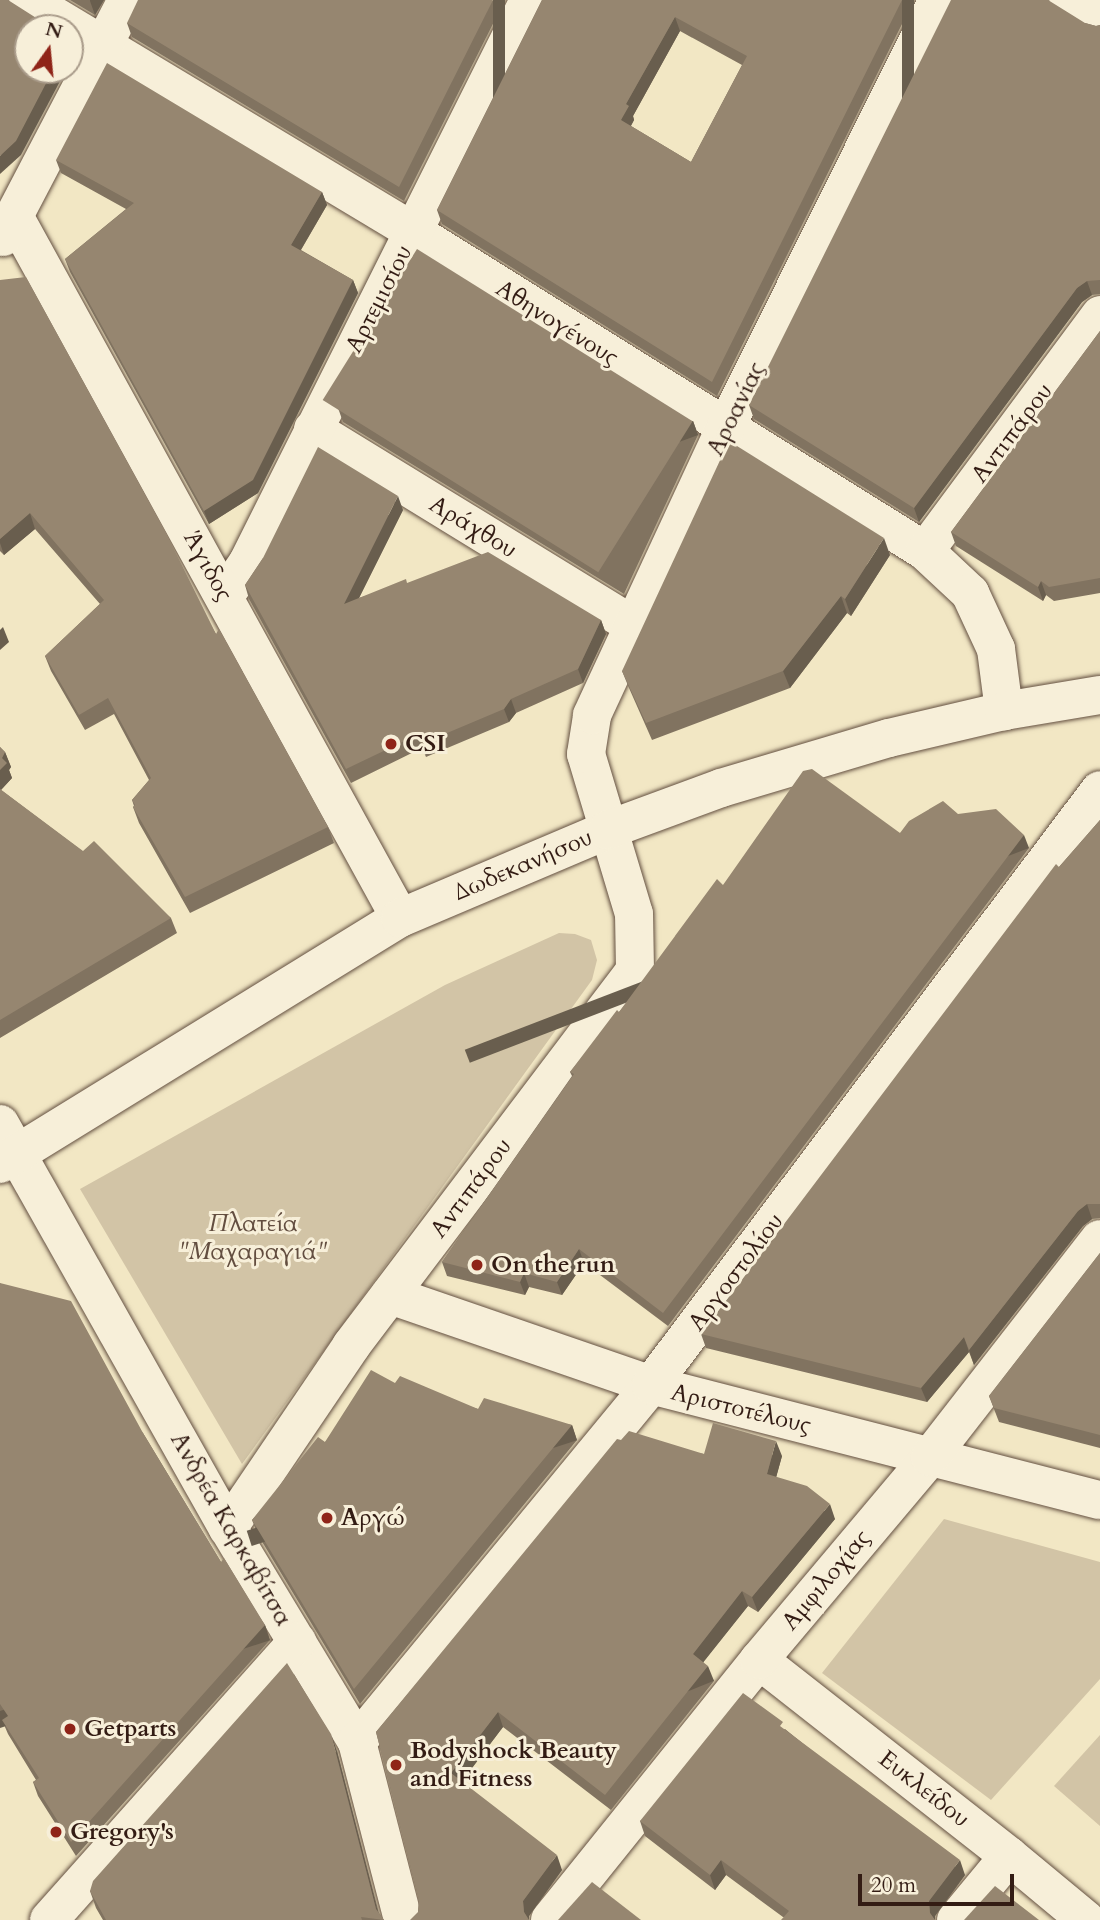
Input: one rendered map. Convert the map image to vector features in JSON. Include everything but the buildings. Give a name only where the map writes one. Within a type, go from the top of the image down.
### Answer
[{"type":"street","name":"Αθηνογένους","points":[[28,0],[414,232],[725,429],[925,551],[970,593],[996,649],[1004,711]]},
{"type":"street","points":[[7,230],[127,0]]},
{"type":"street","name":"Αρτεμισίου","points":[[225,596],[248,562],[529,0]]},
{"type":"street","name":"Αροανίας","points":[[607,830],[586,754],[592,715],[725,429],[938,0]]},
{"type":"street","points":[[1069,0],[1100,18]]},
{"type":"street","name":"Άγιδος","points":[[7,230],[225,596],[400,918]]},
{"type":"street","name":"Αντιπάρου","points":[[925,551],[1100,315]]},
{"type":"street","name":"Αράχθου","points":[[313,429],[633,625]]},
{"type":"street","name":"Δωδεκανήσου","points":[[5,1148],[400,918],[607,830],[812,760],[1004,711],[1100,695]]},
{"type":"street","name":"Αργοστολίου","points":[[357,1742],[651,1385],[1100,790]]},
{"type":"street","name":"Αντιπάρου","points":[[228,1528],[390,1295],[635,970],[634,914],[607,830]]},
{"type":"street","name":"Ανδρέα Καρκαβίτσα","points":[[5,1148],[357,1742],[403,1920]]},
{"type":"street","name":"Αμφιλοχίας","points":[[550,1920],[759,1660],[930,1457],[1100,1240]]},
{"type":"street","name":"Αριστοτέλους","points":[[390,1295],[651,1385],[1100,1500]]},
{"type":"street","points":[[49,1920],[298,1642]]},
{"type":"street","name":"Ευκλείδου","points":[[759,1660],[1009,1856],[1086,1920]]},
{"type":"street","points":[[956,1920],[1009,1856]]},
{"type":"green space","name":"Πλατεία \"Μαχαραγιά\"","points":[[559,933],[575,934],[591,940],[597,960],[592,980],[242,1464],[80,1189],[445,985]]},
{"type":"green space","points":[[944,1519],[1100,1562],[1100,1679],[991,1800],[822,1673]]},
{"type":"green space","points":[[1100,1735],[1100,1826],[1054,1786]]},
{"type":"place","name":"CSI","points":[[391,744]]},
{"type":"place","name":"On the run","points":[[477,1265]]},
{"type":"place","name":"Αργώ","points":[[327,1518]]},
{"type":"place","name":"Getparts","points":[[70,1729]]},
{"type":"place","name":"Bodyshock Beauty and Fitness","points":[[396,1765]]},
{"type":"place","name":"Gregory's","points":[[56,1832]]}]
